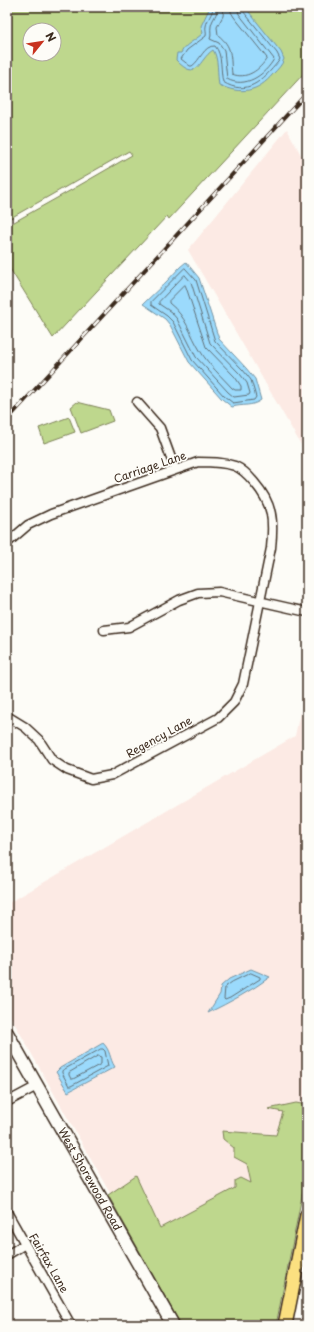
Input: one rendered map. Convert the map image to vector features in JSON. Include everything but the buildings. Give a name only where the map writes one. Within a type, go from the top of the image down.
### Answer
[{"type":"main road","name":"West Shorewood Road","points":[[7,1033],[172,1325]]},
{"type":"main road","points":[[285,1325],[307,1215]]},
{"type":"street","points":[[137,402],[160,428],[175,469]]},
{"type":"street","name":"Carriage Lane","points":[[7,543],[28,525],[51,514],[175,469],[198,462],[218,462],[236,467],[250,477],[263,493],[271,513],[273,528],[271,548],[260,601]]},
{"type":"street","points":[[104,630],[128,627],[179,600],[198,593],[219,592],[307,612]]},
{"type":"street","name":"Regency Lane","points":[[7,716],[25,727],[39,740],[52,760],[67,770],[91,778],[112,775],[218,718],[234,702],[243,684],[260,601]]},
{"type":"street","points":[[7,1102],[37,1086]]},
{"type":"street","name":"Fairfax Lane","points":[[7,1212],[71,1325]]},
{"type":"street","points":[[7,1255],[25,1244]]},
{"type":"shaded area","points":[[287,129],[307,166],[307,455],[188,250]]},
{"type":"shaded area","points":[[307,678],[307,1155],[184,1325],[7,1010],[7,904],[295,736]]},
{"type":"green space","points":[[7,7],[307,7],[307,70],[169,219],[167,216],[53,338],[7,264],[7,226],[132,155],[129,151],[7,220]]},
{"type":"green space","points":[[77,402],[109,410],[113,421],[81,433],[71,407]]},
{"type":"green space","points":[[69,417],[75,432],[44,443],[39,428]]},
{"type":"green space","points":[[296,1103],[307,1105],[307,1171],[276,1325],[181,1325],[108,1195],[136,1176],[160,1228],[235,1188],[235,1181],[241,1178],[251,1183],[247,1164],[234,1157],[234,1148],[223,1139],[222,1131],[276,1135],[283,1112],[268,1109]]},
{"type":"water","points":[[210,7],[245,7],[281,52],[284,59],[282,63],[278,69],[261,85],[242,91],[219,85],[217,62],[213,50],[193,70],[183,67],[176,60],[177,53],[181,53],[188,45],[203,33],[201,26]]},
{"type":"water","points":[[186,262],[199,278],[219,339],[255,379],[261,400],[258,402],[232,407],[222,399],[189,362],[170,325],[165,319],[143,304]]},
{"type":"water","points":[[251,969],[270,977],[240,996],[208,1013],[220,994],[221,986],[229,979]]},
{"type":"water","points":[[103,1043],[115,1067],[68,1092],[56,1072],[60,1068]]},
{"type":"railway","points":[[7,420],[307,93]]}]
